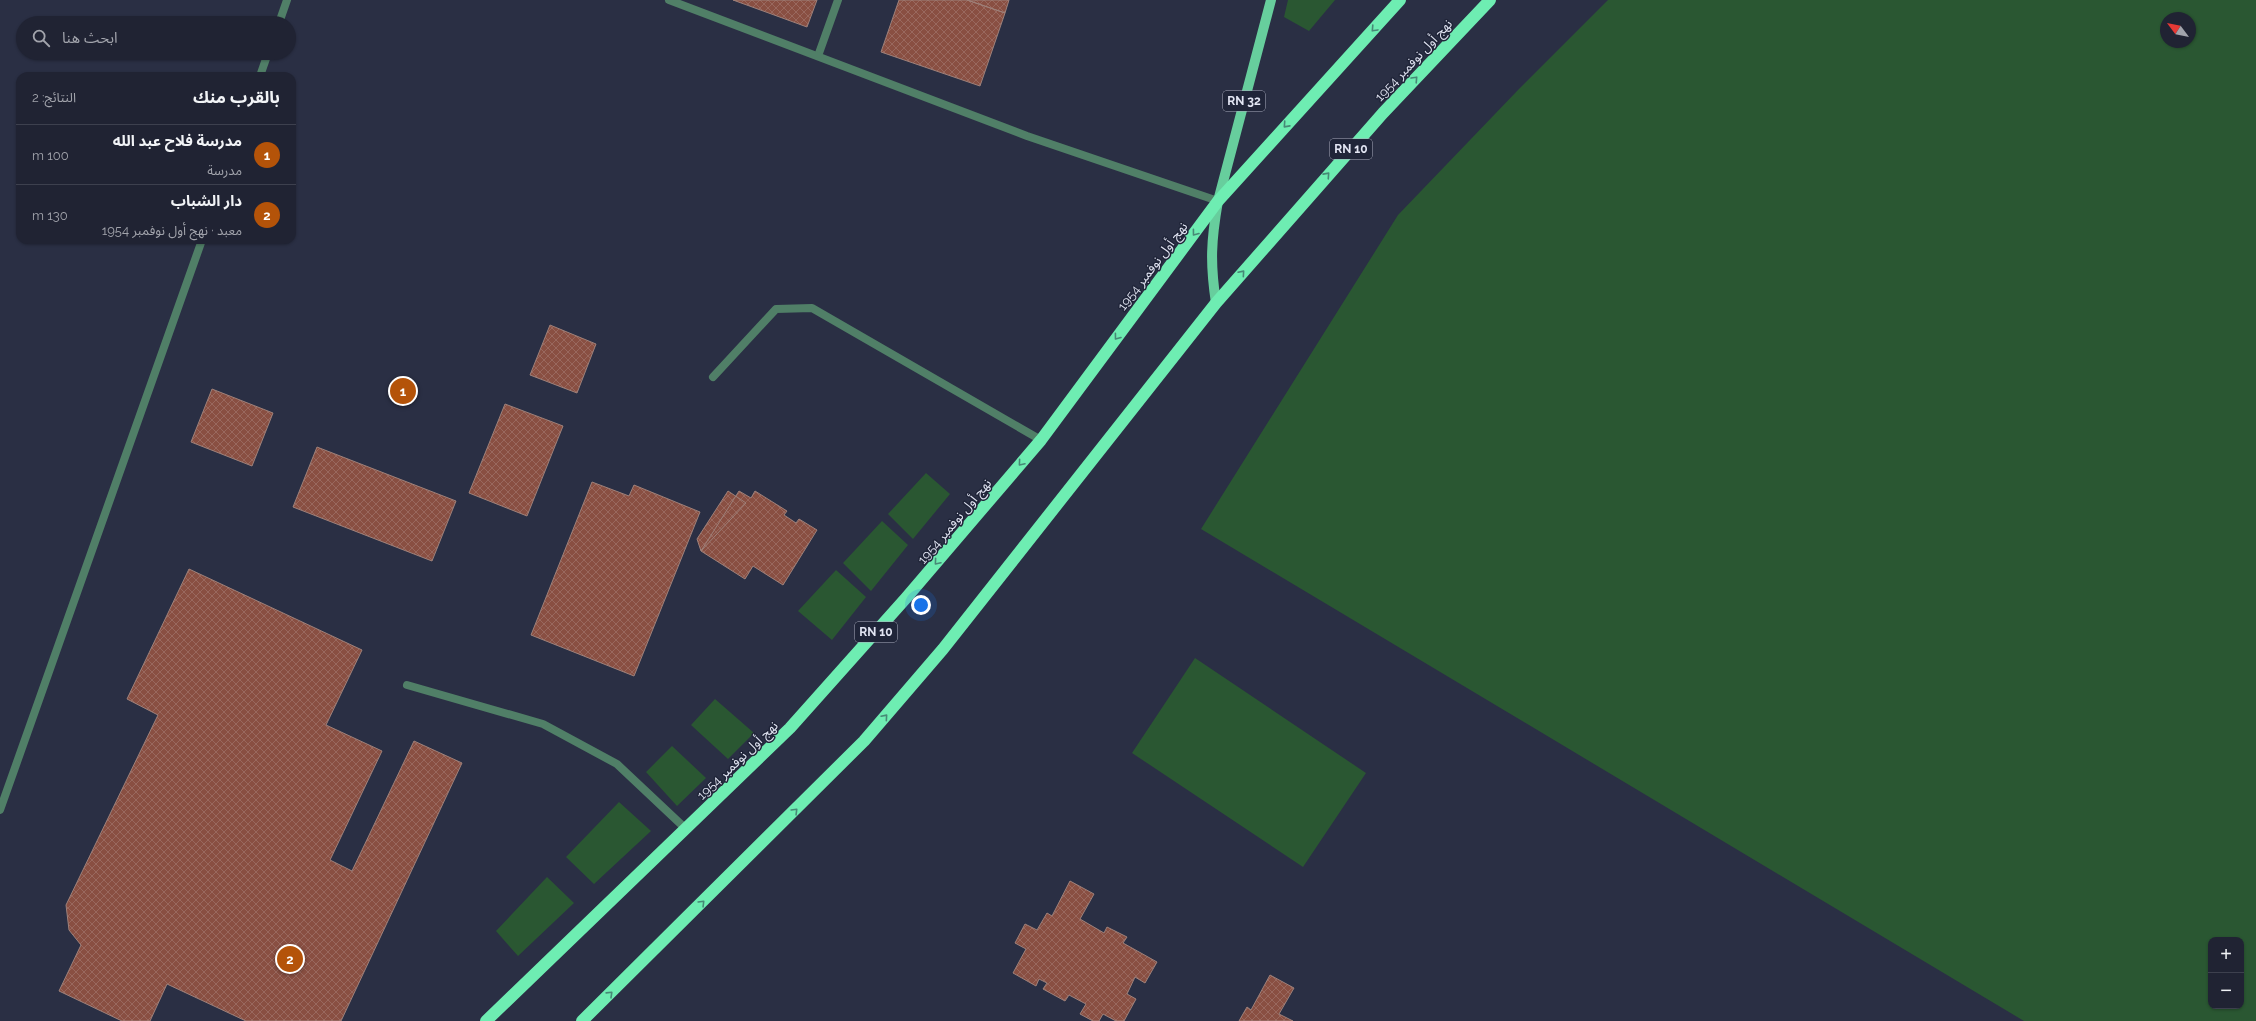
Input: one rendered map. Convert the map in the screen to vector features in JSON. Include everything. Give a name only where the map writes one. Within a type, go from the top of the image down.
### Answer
[{"type":"highway","name":"نهج أول نوفمبر 1954","points":[[486,1021],[790,728],[906,598],[1041,440],[1218,201],[1400,0]]},
{"type":"highway","name":"نهج أول نوفمبر 1954","points":[[582,1021],[864,741],[943,649],[1216,303],[1383,113],[1490,0]]},
{"type":"main road","name":"RN 32","points":[[1216,303],[1211,269],[1212,235],[1218,201],[1271,0]]},
{"type":"street","points":[[281,16],[287,0]]},
{"type":"street","points":[[669,0],[1027,136],[1218,201]]},
{"type":"street","points":[[818,56],[838,0]]},
{"type":"street","points":[[261,72],[266,60]]},
{"type":"street","points":[[0,810],[201,244]]},
{"type":"street","points":[[713,378],[776,309],[812,308],[1041,440]]},
{"type":"street","points":[[407,685],[542,724],[617,764],[686,829]]},
{"type":"green space","points":[[1288,0],[1335,0],[1309,31],[1284,17]]},
{"type":"green space","points":[[1608,0],[2256,0],[2256,1021],[2024,1021],[1201,529],[1398,215],[1518,90]]},
{"type":"green space","points":[[926,473],[950,494],[913,539],[888,514]]},
{"type":"green space","points":[[882,521],[908,545],[871,591],[843,563]]},
{"type":"green space","points":[[836,570],[866,597],[832,640],[798,611]]},
{"type":"green space","points":[[1195,658],[1366,773],[1303,867],[1132,753]]},
{"type":"green space","points":[[715,699],[754,733],[728,759],[691,725]]},
{"type":"green space","points":[[672,746],[706,778],[677,806],[646,772]]},
{"type":"green space","points":[[619,802],[651,831],[594,884],[566,857]]},
{"type":"green space","points":[[547,877],[574,903],[518,956],[496,931]]},
{"type":"building","points":[[733,0],[817,0],[807,27]]},
{"type":"building","points":[[899,0],[967,0],[1005,13],[980,86],[881,52]]},
{"type":"building","points":[[967,0],[1009,0],[1005,13]]},
{"type":"building","points":[[550,325],[596,344],[577,393],[530,375]]},
{"type":"building","points":[[212,389],[273,413],[252,466],[191,442]]},
{"type":"building","points":[[505,404],[563,426],[527,516],[469,493]]},
{"type":"building","points":[[317,447],[456,501],[432,561],[293,507]]},
{"type":"building","points":[[592,482],[629,496],[634,485],[700,512],[634,676],[531,635]]},
{"type":"building","points":[[728,491],[746,503],[701,551],[697,539]]},
{"type":"building","points":[[739,491],[751,498],[755,491],[787,511],[784,515],[796,523],[799,519],[817,530],[783,585],[753,566],[745,579],[701,551]]},
{"type":"building","points":[[189,569],[362,650],[326,725],[382,751],[330,860],[352,871],[414,741],[462,763],[341,1021],[246,1021],[167,984],[150,1021],[122,1021],[59,991],[81,945],[69,930],[66,905],[158,715],[127,699]]},
{"type":"building","points":[[1070,881],[1094,894],[1080,919],[1104,933],[1107,927],[1127,937],[1123,943],[1157,962],[1145,983],[1135,977],[1127,994],[1136,999],[1124,1021],[1116,1021],[1103,1014],[1099,1021],[1093,1021],[1080,1014],[1086,1004],[1069,995],[1065,1001],[1043,989],[1047,983],[1039,979],[1036,986],[1013,973],[1026,949],[1015,943],[1025,924],[1037,930],[1047,913],[1052,916]]},
{"type":"building","points":[[1270,975],[1294,988],[1279,1014],[1293,1021],[1239,1021],[1247,1007],[1251,1010]]},
{"type":"place","name":"مدرسة فلاح عبد الله","points":[[403,391]]},
{"type":"place","name":"دار الشباب","points":[[290,959]]}]
